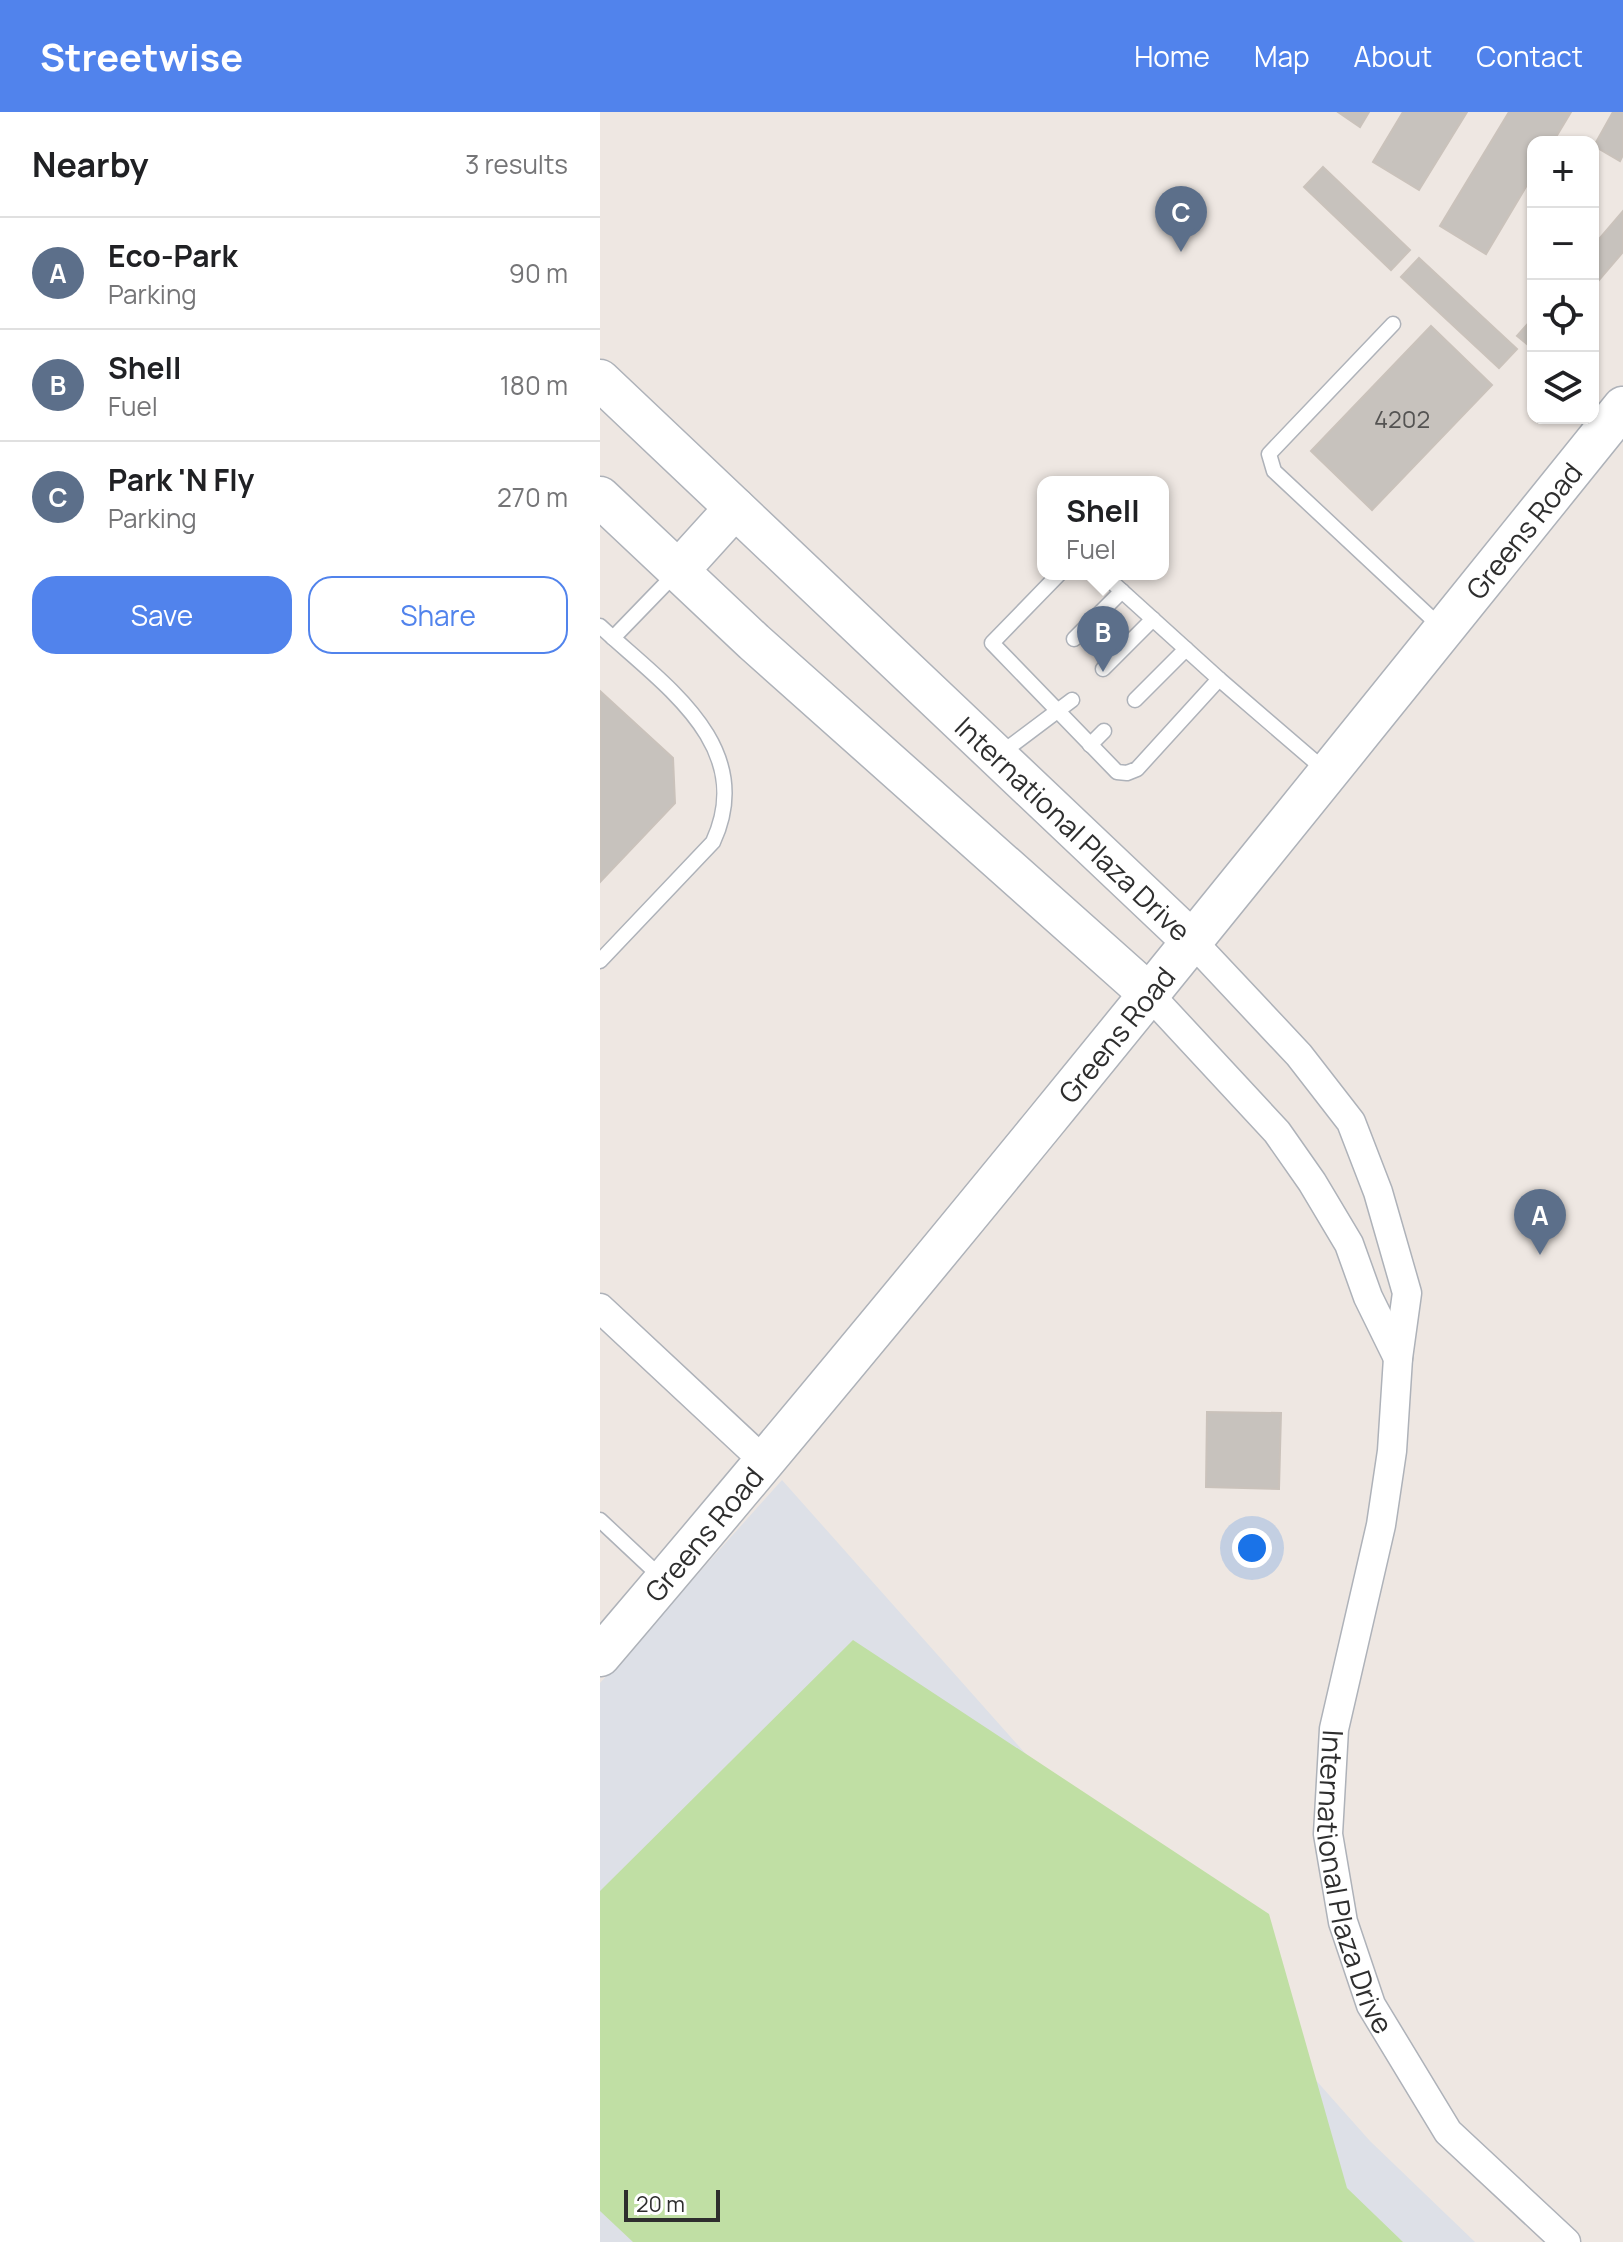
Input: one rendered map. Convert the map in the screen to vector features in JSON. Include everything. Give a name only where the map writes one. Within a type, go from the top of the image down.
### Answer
[{"type":"street","name":"International Plaza Drive","points":[[600,380],[1191,940],[1299,1055],[1351,1122],[1378,1192],[1407,1293],[1398,1358],[1392,1451],[1381,1525],[1334,1729],[1328,1834],[1343,1922],[1371,2005],[1448,2132],[1566,2242]]},
{"type":"street","name":"Greens Road","points":[[600,1656],[765,1462],[1623,407]]},
{"type":"street","name":"International Plaza Drive","points":[[600,497],[754,642],[1148,993],[1277,1132],[1349,1244],[1368,1297],[1398,1358]]},
{"type":"street","points":[[678,571],[735,508]]},
{"type":"street","points":[[600,1308],[765,1462]]},
{"type":"lane","points":[[1393,324],[1269,454],[1274,471],[1444,629]]},
{"type":"lane","points":[[613,638],[678,571]]},
{"type":"lane","points":[[1053,580],[992,643],[1036,678],[1057,713],[1117,772],[1127,773],[1137,769],[1219,679]]},
{"type":"lane","points":[[1110,580],[1327,773]]},
{"type":"lane","points":[[1074,639],[1122,591]]},
{"type":"lane","points":[[1103,669],[1153,619]]},
{"type":"lane","points":[[600,626],[698,717],[716,746],[724,779],[723,820],[713,842],[600,961]]},
{"type":"lane","points":[[1135,700],[1186,649]]},
{"type":"lane","points":[[997,756],[1072,700]]},
{"type":"lane","points":[[1090,745],[1104,731]]},
{"type":"lane","points":[[600,1520],[665,1580]]},
{"type":"shaded area","points":[[782,1480],[1370,2141],[1475,2242],[600,2242],[600,1683]]},
{"type":"green space","points":[[853,1640],[1269,1914],[1347,2188],[1403,2242],[633,2242],[600,2211],[600,1891]]},
{"type":"building","points":[[1338,112],[1369,112],[1360,127]]},
{"type":"building","points":[[1403,112],[1467,112],[1419,190],[1373,162]]},
{"type":"building","points":[[1509,112],[1571,112],[1557,136],[1527,136],[1527,185],[1486,254],[1440,226]]},
{"type":"building","points":[[1613,112],[1623,112],[1623,155],[1620,161],[1599,149],[1599,137]]},
{"type":"building","points":[[1323,167],[1410,250],[1391,270],[1304,187]]},
{"type":"building","points":[[1623,211],[1623,252],[1599,280],[1599,239]]},
{"type":"building","points":[[1419,258],[1517,349],[1499,368],[1401,277]]},
{"type":"building","points":[[1527,325],[1527,344],[1517,336]]},
{"type":"building","points":[[1431,326],[1492,385],[1372,510],[1311,451]]},
{"type":"building","points":[[600,691],[673,758],[675,803],[600,882]]},
{"type":"building","points":[[1207,1412],[1281,1413],[1279,1489],[1206,1487]]},
{"type":"place","name":"Park 'N Fly","points":[[1181,252]]},
{"type":"place","name":"Shell","points":[[1103,672]]},
{"type":"place","name":"Eco-Park","points":[[1540,1255]]}]
